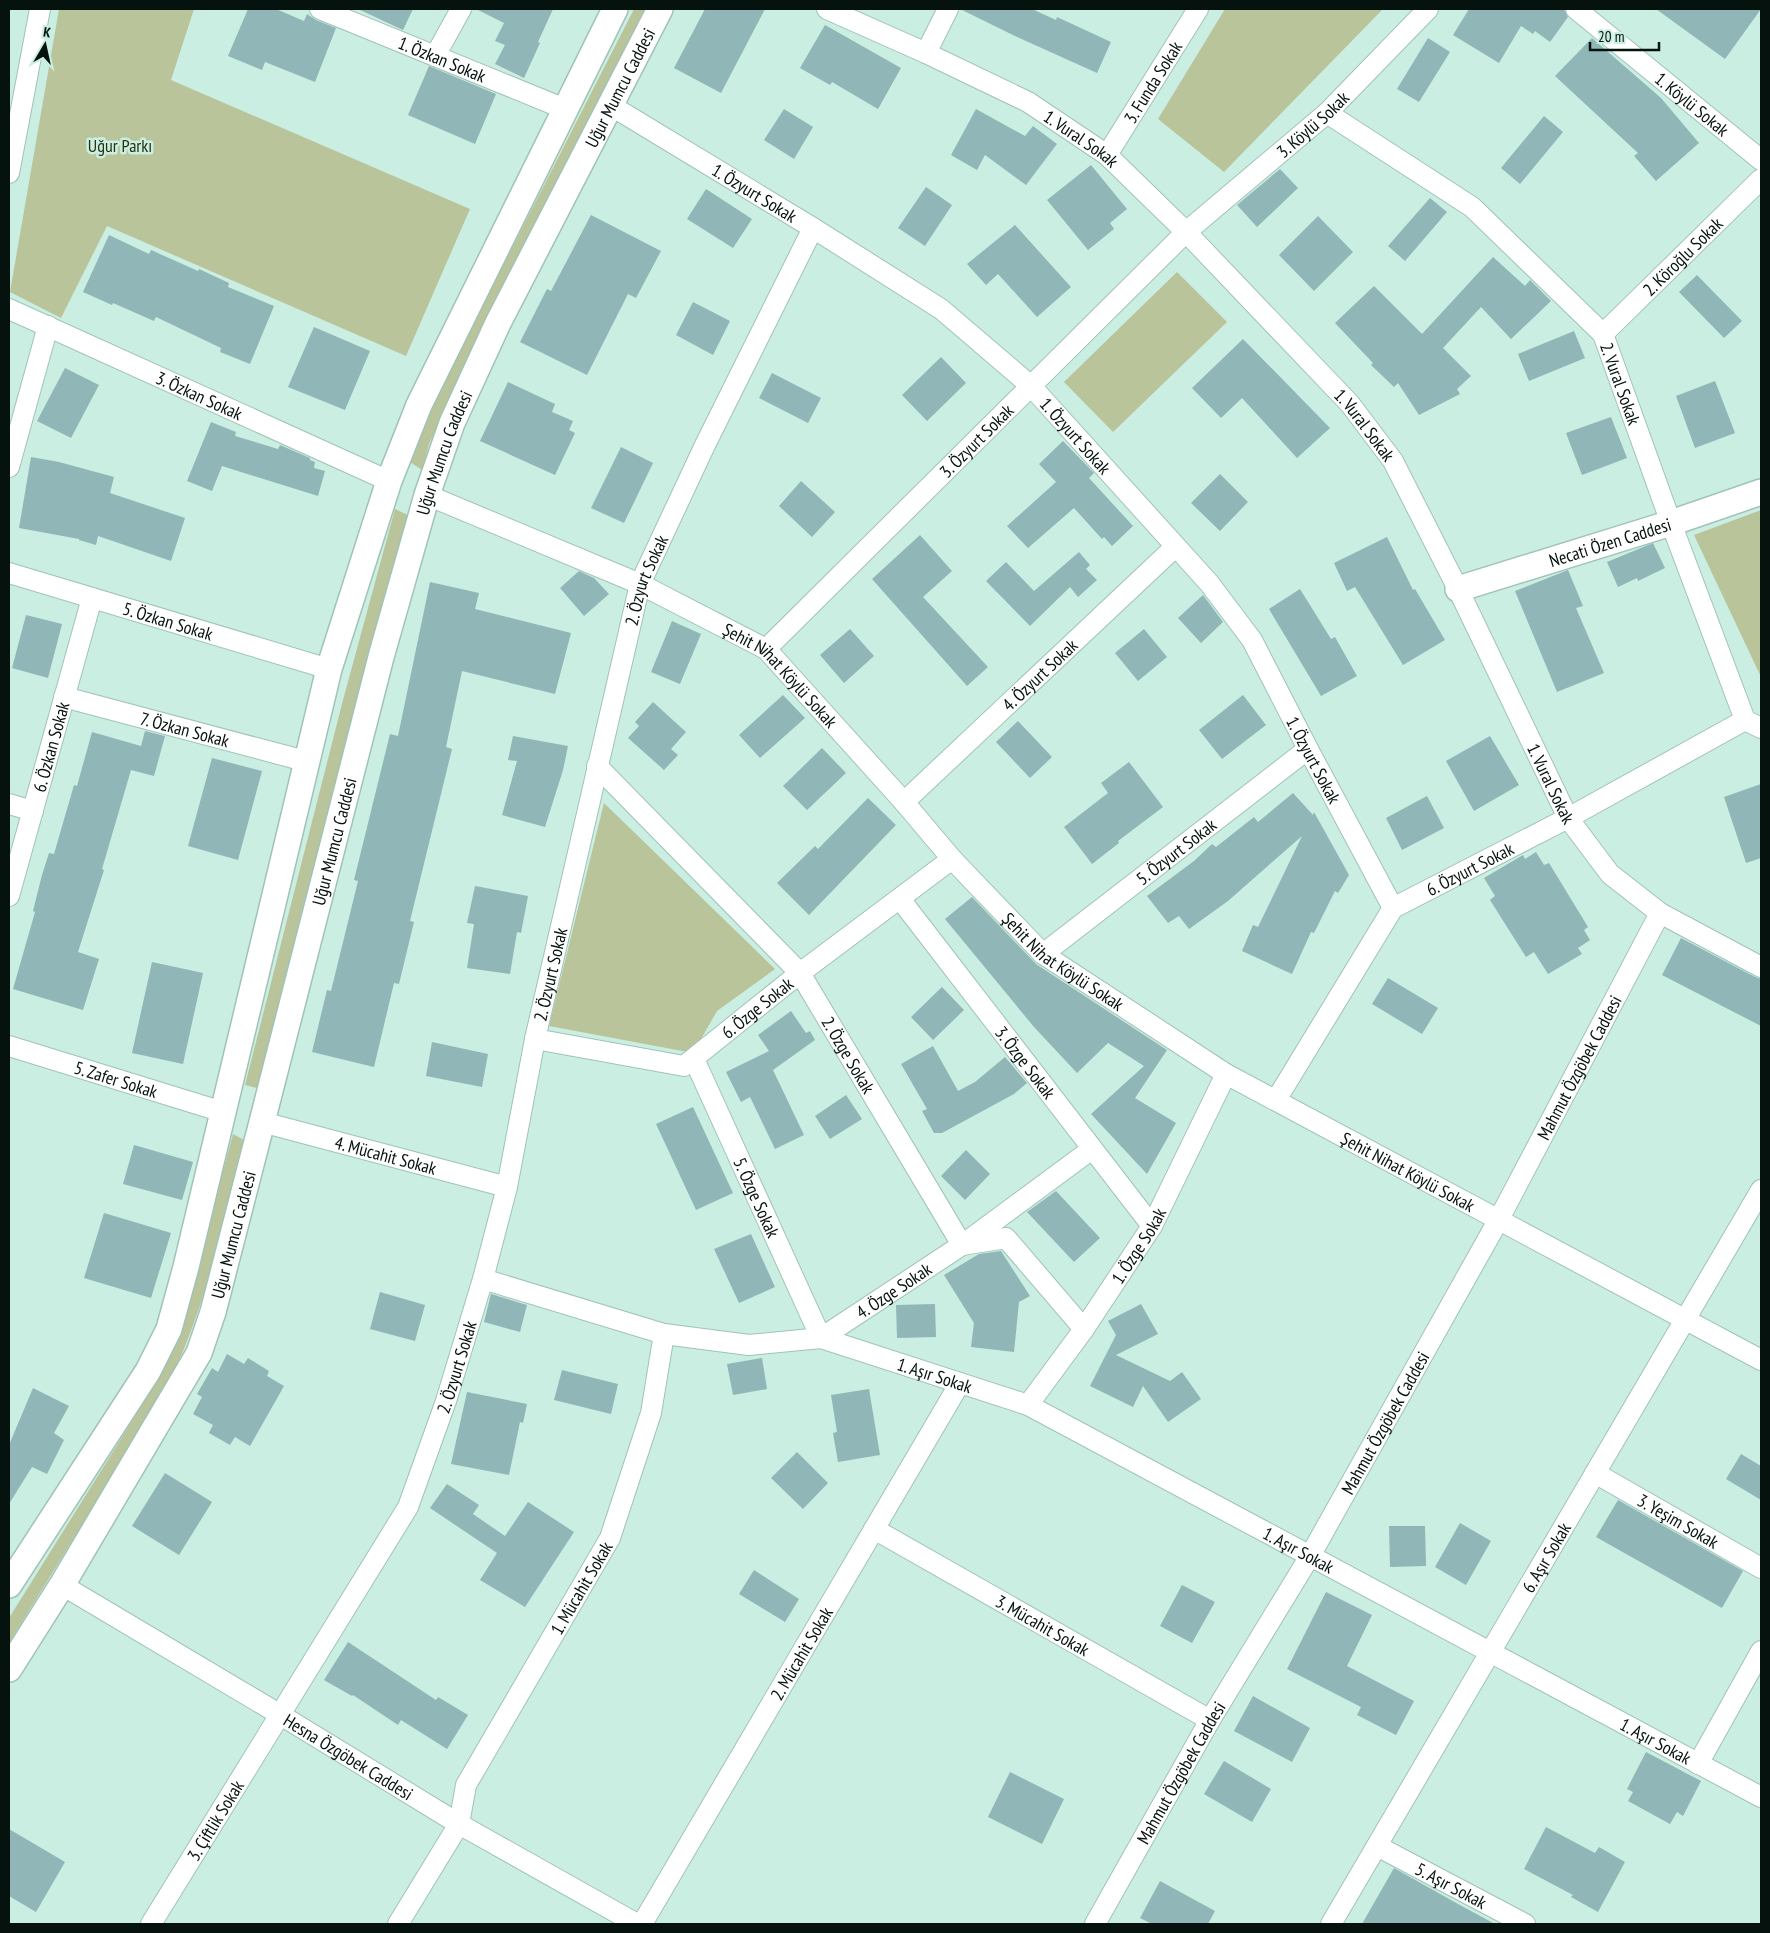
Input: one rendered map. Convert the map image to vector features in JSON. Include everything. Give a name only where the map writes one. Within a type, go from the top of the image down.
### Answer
[{"type":"street","points":[[9,173],[40,9]]},
{"type":"street","name":"1. Özkan Sokak","points":[[320,9],[565,109]]},
{"type":"street","points":[[435,56],[461,9]]},
{"type":"street","name":"Uğur Mumcu Caddesi","points":[[12,1571],[148,1371],[169,1329],[186,1267],[329,669],[389,481],[418,405],[615,9]]},
{"type":"street","name":"Uğur Mumcu Caddesi","points":[[9,1670],[62,1585],[199,1353],[212,1312],[262,1122],[381,657],[428,495],[452,423],[475,371],[660,9]]},
{"type":"street","name":"1. Vural Sokak","points":[[826,9],[926,53],[1028,102],[1107,155],[1186,232],[1350,404],[1393,461],[1458,589],[1568,818],[1610,874],[1660,913],[1761,967]]},
{"type":"street","points":[[926,53],[948,9]]},
{"type":"street","name":"3. Funda Sokak","points":[[1107,155],[1198,9]]},
{"type":"street","name":"3. Köylü Sokak","points":[[1186,232],[1327,113],[1428,9]]},
{"type":"street","name":"1. Köylü Sokak","points":[[1576,9],[1761,160]]},
{"type":"street","name":"1. Özyurt Sokak","points":[[610,105],[813,228],[941,309],[1031,386],[1209,583],[1252,640],[1393,908]]},
{"type":"street","name":"2. Vural Sokak","points":[[1327,113],[1472,207],[1603,334],[1671,523],[1753,724]]},
{"type":"street","name":"2. Köroğlu Sokak","points":[[1603,334],[1761,179]]},
{"type":"street","name":"2. Özyurt Sokak","points":[[279,1714],[408,1507],[446,1401],[484,1279],[507,1187],[535,1039],[640,584],[705,445],[813,228]]},
{"type":"street","name":"3. Özyurt Sokak","points":[[766,649],[1186,232]]},
{"type":"street","name":"3. Özkan Sokak","points":[[9,309],[389,481]]},
{"type":"street","points":[[9,467],[48,326]]},
{"type":"street","points":[[389,481],[428,495]]},
{"type":"street","name":"Necati Özen Caddesi","points":[[1458,589],[1671,523],[1761,492]]},
{"type":"street","name":"Şehit Nihat Köylü Sokak","points":[[428,495],[640,584],[766,649],[952,858],[1043,954],[1226,1074],[1761,1360]]},
{"type":"street","name":"4. Özyurt Sokak","points":[[904,802],[1175,547]]},
{"type":"street","name":"5. Özkan Sokak","points":[[9,574],[329,669]]},
{"type":"street","name":"6. Özkan Sokak","points":[[9,896],[92,598]]},
{"type":"street","name":"7. Özkan Sokak","points":[[64,697],[306,761]]},
{"type":"street","name":"6. Özyurt Sokak","points":[[1393,908],[1753,724]]},
{"type":"street","name":"5. Özyurt Sokak","points":[[1043,954],[1308,749]]},
{"type":"street","name":"2. Özge Sokak","points":[[597,766],[800,974],[962,1245]]},
{"type":"street","points":[[9,804],[33,811]]},
{"type":"street","name":"6. Özge Sokak","points":[[535,1039],[684,1066],[800,974],[952,858]]},
{"type":"street","name":"3. Özge Sokak","points":[[900,899],[1152,1226]]},
{"type":"street","points":[[1276,1100],[1393,908]]},
{"type":"street","name":"Mahmut Özgöbek Caddesi","points":[[1095,1924],[1210,1720],[1310,1556],[1499,1219],[1660,913]]},
{"type":"street","name":"5. Zafer Sokak","points":[[9,1046],[223,1112]]},
{"type":"street","name":"5. Özge Sokak","points":[[694,1058],[821,1338]]},
{"type":"street","name":"1. Özge Sokak","points":[[1028,1406],[1084,1329],[1152,1226],[1226,1074]]},
{"type":"street","points":[[223,1112],[262,1122]]},
{"type":"street","name":"4. Mücahit Sokak","points":[[262,1122],[507,1187]]},
{"type":"street","name":"4. Özge Sokak","points":[[484,1279],[664,1334],[748,1345],[821,1338],[962,1245],[1092,1149]]},
{"type":"street","name":"6. Aşır Sokak","points":[[1331,1924],[1761,1190]]},
{"type":"street","points":[[962,1245],[1006,1238],[1084,1329]]},
{"type":"street","name":"1. Mücahit Sokak","points":[[459,1824],[466,1785],[610,1538],[651,1413],[664,1334]]},
{"type":"street","name":"1. Aşır Sokak","points":[[821,1338],[1028,1406],[1761,1798]]},
{"type":"street","name":"2. Mücahit Sokak","points":[[642,1924],[960,1383]]},
{"type":"street","name":"3. Yeşim Sokak","points":[[1595,1473],[1761,1568]]},
{"type":"street","name":"3. Mücahit Sokak","points":[[874,1529],[1210,1720]]},
{"type":"street","name":"Hesna Özgöbek Caddesi","points":[[62,1585],[459,1824],[636,1924]]},
{"type":"street","points":[[1698,1764],[1761,1651]]},
{"type":"street","name":"3. Çiftlik Sokak","points":[[151,1924],[279,1714]]},
{"type":"street","points":[[398,1924],[459,1824]]},
{"type":"street","name":"5. Aşır Sokak","points":[[1377,1846],[1525,1924]]},
{"type":"green space","name":"Uğur Parkı","points":[[59,9],[194,9],[171,80],[470,209],[406,356],[107,226],[61,318],[10,292]]},
{"type":"green space","points":[[634,9],[648,9],[429,444],[422,470],[410,462],[411,453],[431,407]]},
{"type":"green space","points":[[1225,9],[1383,9],[1224,172],[1158,119]]},
{"type":"green space","points":[[1177,272],[1227,322],[1113,432],[1064,382]]},
{"type":"green space","points":[[395,509],[408,515],[359,690],[257,1088],[245,1085],[343,700]]},
{"type":"green space","points":[[1761,510],[1761,677],[1694,535]]},
{"type":"green space","points":[[604,803],[775,969],[717,1011],[693,1053],[549,1026]]},
{"type":"green space","points":[[233,1134],[246,1141],[203,1297],[180,1358],[167,1387],[9,1643],[9,1618],[159,1378],[187,1305]]},
{"type":"building","points":[[248,9],[276,9],[304,21],[307,14],[336,28],[315,82],[265,62],[262,70],[228,56]]},
{"type":"building","points":[[358,9],[413,9],[403,30]]},
{"type":"building","points":[[476,9],[553,9],[524,78],[495,64],[505,45],[495,41],[504,23]]},
{"type":"building","points":[[705,9],[765,9],[721,93],[674,68]]},
{"type":"building","points":[[960,9],[1032,9],[1056,20],[1057,17],[1111,42],[1097,73]]},
{"type":"building","points":[[1469,9],[1564,9],[1568,17],[1550,42],[1535,31],[1533,34],[1521,26],[1499,63],[1453,35]]},
{"type":"building","points":[[1656,9],[1761,9],[1725,59]]},
{"type":"building","points":[[825,25],[901,68],[878,109],[832,82],[830,85],[800,68]]},
{"type":"building","points":[[1428,38],[1450,52],[1419,102],[1397,89]]},
{"type":"building","points":[[1592,38],[1661,98],[1699,143],[1656,181],[1634,156],[1638,153],[1555,76]]},
{"type":"building","points":[[429,66],[496,94],[475,144],[408,115]]},
{"type":"building","points":[[784,109],[813,127],[794,159],[764,140]]},
{"type":"building","points":[[976,109],[1025,136],[1033,126],[1057,144],[1026,185],[985,155],[977,170],[951,155]]},
{"type":"building","points":[[1544,116],[1563,132],[1520,184],[1501,168]]},
{"type":"building","points":[[1091,165],[1127,209],[1110,223],[1114,229],[1088,250],[1047,200]]},
{"type":"building","points":[[1280,169],[1298,188],[1257,227],[1237,205]]},
{"type":"building","points":[[926,187],[952,205],[925,246],[898,228]]},
{"type":"building","points":[[706,189],[752,219],[733,248],[687,219]]},
{"type":"building","points":[[1430,198],[1447,212],[1405,261],[1388,246]]},
{"type":"building","points":[[591,215],[661,251],[636,298],[628,294],[587,375],[520,342],[547,289],[551,291]]},
{"type":"building","points":[[1318,216],[1353,252],[1314,291],[1279,255]]},
{"type":"building","points":[[1015,225],[1071,287],[1037,317],[998,274],[986,285],[967,264]]},
{"type":"building","points":[[109,235],[149,254],[151,250],[198,271],[199,269],[229,283],[228,287],[274,306],[250,364],[220,352],[221,348],[156,317],[154,321],[83,292]]},
{"type":"building","points":[[1493,257],[1525,286],[1530,280],[1551,301],[1511,339],[1481,307],[1443,348],[1471,376],[1457,389],[1460,394],[1419,415],[1398,383],[1394,387],[1371,365],[1373,363],[1335,323],[1374,286],[1422,334]]},
{"type":"building","points":[[1697,275],[1742,321],[1724,338],[1679,292]]},
{"type":"building","points":[[693,302],[730,321],[713,355],[676,335]]},
{"type":"building","points":[[314,327],[370,351],[345,410],[288,387]]},
{"type":"building","points":[[1574,331],[1585,358],[1529,381],[1518,354]]},
{"type":"building","points":[[1243,339],[1330,428],[1297,458],[1242,398],[1221,418],[1192,388]]},
{"type":"building","points":[[941,357],[966,383],[927,421],[902,395]]},
{"type":"building","points":[[65,368],[99,385],[71,438],[37,421]]},
{"type":"building","points":[[772,373],[821,398],[808,423],[759,398]]},
{"type":"building","points":[[1715,381],[1735,433],[1695,448],[1676,396]]},
{"type":"building","points":[[508,382],[555,404],[552,412],[573,421],[569,430],[575,433],[555,475],[480,441]]},
{"type":"building","points":[[1611,417],[1627,458],[1582,475],[1566,433]]},
{"type":"building","points":[[211,422],[236,432],[235,436],[278,449],[280,445],[310,458],[310,460],[315,462],[314,468],[325,471],[318,496],[222,466],[212,491],[187,481]]},
{"type":"building","points":[[1063,441],[1094,473],[1089,478],[1133,526],[1112,546],[1104,537],[1102,539],[1074,508],[1028,548],[1007,526],[1056,482],[1039,464]]},
{"type":"building","points":[[621,447],[653,463],[624,523],[591,508]]},
{"type":"building","points":[[31,457],[59,462],[114,477],[110,493],[185,518],[171,561],[98,536],[96,545],[79,539],[19,528]]},
{"type":"building","points":[[1220,474],[1248,502],[1220,531],[1191,503]]},
{"type":"building","points":[[801,481],[835,512],[812,537],[779,506]]},
{"type":"building","points":[[920,535],[952,571],[923,597],[988,667],[967,686],[872,579]]},
{"type":"building","points":[[1387,537],[1413,590],[1415,589],[1445,640],[1403,665],[1355,587],[1347,591],[1334,563]]},
{"type":"building","points":[[1653,543],[1665,568],[1638,581],[1637,578],[1618,587],[1607,562]]},
{"type":"building","points":[[1079,552],[1090,565],[1086,569],[1097,580],[1078,597],[1070,587],[1030,626],[986,581],[1006,562],[1034,591]]},
{"type":"building","points":[[1568,570],[1583,606],[1576,608],[1604,673],[1557,692],[1515,591]]},
{"type":"building","points":[[579,571],[594,578],[609,594],[584,616],[560,588]]},
{"type":"building","points":[[430,582],[479,593],[475,609],[571,633],[555,694],[462,671],[446,747],[452,749],[410,921],[414,922],[399,984],[394,983],[374,1067],[312,1052],[327,990],[331,991],[358,881],[354,880],[390,734],[398,736]]},
{"type":"building","points":[[1300,589],[1331,639],[1335,637],[1357,676],[1321,696],[1269,609]]},
{"type":"building","points":[[1203,595],[1223,622],[1201,643],[1178,618]]},
{"type":"building","points":[[26,615],[62,624],[48,678],[12,668]]},
{"type":"building","points":[[672,621],[701,634],[680,684],[651,672]]},
{"type":"building","points":[[850,629],[874,656],[844,683],[820,655]]},
{"type":"building","points":[[1144,629],[1167,657],[1138,681],[1115,653]]},
{"type":"building","points":[[783,695],[805,718],[760,758],[739,735]]},
{"type":"building","points":[[1243,695],[1266,725],[1222,759],[1199,730]]},
{"type":"building","points":[[653,702],[686,732],[671,749],[678,755],[664,770],[628,738],[639,726],[635,722]]},
{"type":"building","points":[[1018,721],[1052,757],[1030,778],[996,742]]},
{"type":"building","points":[[145,731],[165,736],[154,776],[131,770],[102,869],[104,870],[78,952],[99,959],[83,1010],[13,989],[35,912],[33,911],[42,875],[49,853],[54,854],[74,785],[77,786],[92,732],[141,746]]},
{"type":"building","points":[[513,736],[568,746],[563,770],[545,827],[502,815],[517,761],[508,760]]},
{"type":"building","points":[[1490,736],[1519,785],[1474,811],[1446,761]]},
{"type":"building","points":[[822,748],[846,773],[807,810],[783,786]]},
{"type":"building","points":[[212,758],[262,771],[238,860],[188,846]]},
{"type":"building","points":[[1129,762],[1163,807],[1118,841],[1119,843],[1092,864],[1064,827],[1108,793],[1101,783]]},
{"type":"building","points":[[1761,784],[1761,858],[1746,863],[1724,797]]},
{"type":"building","points":[[1293,793],[1313,815],[1314,812],[1349,875],[1338,893],[1335,891],[1314,933],[1311,932],[1292,974],[1242,951],[1253,925],[1258,927],[1302,836],[1228,901],[1189,929],[1179,916],[1168,923],[1147,896],[1194,861],[1212,844],[1216,847],[1254,817],[1258,822]]},
{"type":"building","points":[[1427,796],[1444,828],[1402,850],[1386,818]]},
{"type":"building","points":[[868,798],[896,825],[809,915],[777,883],[815,846],[818,849]]},
{"type":"building","points":[[1536,852],[1544,865],[1549,863],[1588,927],[1584,930],[1590,940],[1578,948],[1582,954],[1548,974],[1534,952],[1526,957],[1490,900],[1495,896],[1484,878],[1523,855],[1525,859]]},
{"type":"building","points":[[475,886],[528,896],[521,933],[517,932],[510,974],[467,968],[474,924],[467,923]]},
{"type":"building","points":[[972,897],[1036,964],[1167,1050],[1135,1098],[1176,1123],[1147,1174],[1091,1114],[1144,1066],[1108,1043],[1077,1073],[1034,1027],[945,919]]},
{"type":"building","points":[[1681,938],[1761,979],[1761,1026],[1662,975]]},
{"type":"building","points":[[152,962],[203,973],[183,1064],[132,1053]]},
{"type":"building","points":[[1388,978],[1438,1008],[1422,1034],[1372,1004]]},
{"type":"building","points":[[942,987],[964,1010],[933,1040],[911,1017]]},
{"type":"building","points":[[791,1011],[806,1033],[810,1031],[815,1040],[773,1070],[804,1135],[775,1149],[750,1097],[741,1102],[726,1072],[769,1051],[758,1035]]},
{"type":"building","points":[[432,1042],[488,1054],[482,1087],[426,1076]]},
{"type":"building","points":[[933,1046],[958,1091],[975,1082],[1005,1057],[1027,1083],[1014,1094],[942,1133],[934,1133],[922,1111],[927,1109],[901,1064]]},
{"type":"building","points":[[846,1095],[862,1119],[830,1139],[815,1116]]},
{"type":"building","points":[[693,1107],[733,1193],[696,1210],[656,1124]]},
{"type":"building","points":[[134,1145],[193,1162],[182,1200],[123,1184]]},
{"type":"building","points":[[966,1150],[990,1174],[965,1200],[941,1176]]},
{"type":"building","points":[[1056,1191],[1100,1238],[1074,1262],[1027,1212]]},
{"type":"building","points":[[104,1213],[171,1233],[151,1298],[84,1278]]},
{"type":"building","points":[[751,1234],[775,1287],[739,1303],[714,1249]]},
{"type":"building","points":[[1001,1251],[1030,1296],[1019,1302],[1014,1352],[971,1347],[974,1323],[944,1275],[979,1254]]},
{"type":"building","points":[[380,1292],[425,1305],[415,1341],[370,1329]]},
{"type":"building","points":[[491,1294],[527,1305],[520,1332],[484,1322]]},
{"type":"building","points":[[935,1304],[936,1337],[897,1338],[896,1305]]},
{"type":"building","points":[[1141,1304],[1158,1334],[1116,1355],[1170,1381],[1182,1372],[1201,1399],[1168,1422],[1143,1386],[1133,1407],[1090,1386],[1116,1335],[1108,1321]]},
{"type":"building","points":[[227,1354],[244,1364],[248,1358],[269,1371],[267,1376],[284,1386],[250,1446],[235,1437],[230,1445],[209,1433],[213,1425],[193,1414],[202,1397],[197,1394],[212,1368],[218,1372]]},
{"type":"building","points":[[762,1358],[767,1389],[733,1395],[727,1364]]},
{"type":"building","points":[[562,1370],[618,1384],[611,1414],[554,1400]]},
{"type":"building","points":[[33,1388],[69,1406],[54,1433],[64,1440],[47,1474],[32,1467],[9,1504],[9,1445]]},
{"type":"building","points":[[869,1389],[880,1455],[838,1462],[833,1433],[837,1432],[831,1395]]},
{"type":"building","points":[[467,1392],[527,1404],[523,1423],[520,1422],[509,1475],[451,1464]]},
{"type":"building","points":[[797,1452],[828,1483],[803,1509],[771,1478]]},
{"type":"building","points":[[1741,1454],[1761,1466],[1761,1500],[1726,1479]]},
{"type":"building","points":[[165,1473],[212,1502],[179,1555],[132,1526]]},
{"type":"building","points":[[447,1484],[479,1505],[473,1514],[505,1536],[528,1502],[574,1532],[525,1607],[480,1580],[497,1553],[430,1508]]},
{"type":"building","points":[[1618,1500],[1743,1571],[1722,1608],[1596,1537]]},
{"type":"building","points":[[1460,1523],[1491,1541],[1466,1585],[1435,1567]]},
{"type":"building","points":[[1389,1526],[1425,1526],[1426,1566],[1390,1567]]},
{"type":"building","points":[[754,1570],[799,1599],[785,1622],[739,1594]]},
{"type":"building","points":[[1182,1585],[1215,1602],[1192,1643],[1160,1626]]},
{"type":"building","points":[[1326,1592],[1372,1615],[1347,1666],[1414,1701],[1396,1735],[1357,1715],[1361,1707],[1287,1669]]},
{"type":"building","points":[[348,1642],[436,1700],[438,1697],[468,1715],[447,1749],[401,1720],[398,1725],[353,1695],[324,1680]]},
{"type":"building","points":[[1253,1696],[1310,1728],[1292,1762],[1234,1731]]},
{"type":"building","points":[[1646,1752],[1701,1781],[1683,1816],[1677,1812],[1670,1824],[1628,1801],[1633,1792],[1627,1789]]},
{"type":"building","points":[[1224,1761],[1271,1789],[1252,1822],[1204,1794]]},
{"type":"building","points":[[1010,1772],[1064,1799],[1042,1844],[988,1817]]},
{"type":"building","points":[[1546,1827],[1595,1853],[1599,1847],[1625,1862],[1598,1912],[1571,1897],[1573,1895],[1524,1869]]},
{"type":"building","points":[[9,1829],[65,1862],[36,1912],[9,1896]]},
{"type":"building","points":[[1394,1868],[1458,1904],[1495,1924],[1362,1924]]},
{"type":"building","points":[[1160,1881],[1215,1911],[1208,1924],[1152,1924],[1140,1918]]}]
